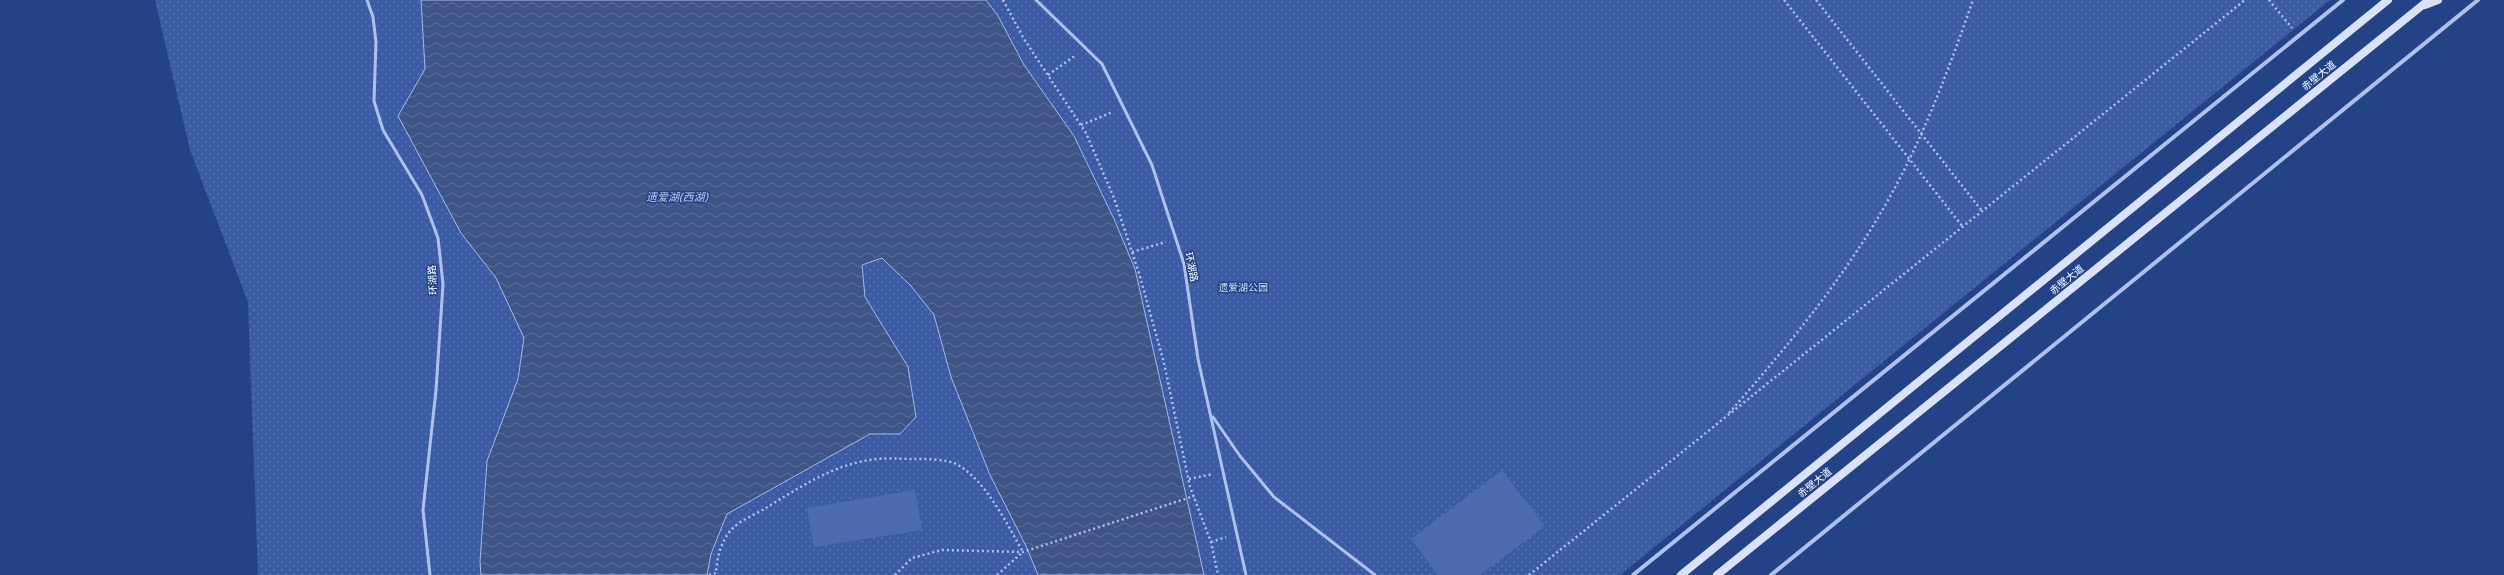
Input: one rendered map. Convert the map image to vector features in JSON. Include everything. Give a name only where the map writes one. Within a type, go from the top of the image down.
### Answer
[{"type":"main road","name":"赤壁大道","points":[[1681,575],[2388,0]]},
{"type":"main road","name":"赤壁大道","points":[[1717,575],[2429,0]]},
{"type":"main road","points":[[2422,6],[2438,0]]},
{"type":"street","points":[[1633,575],[2343,0]]},
{"type":"street","points":[[1770,575],[2478,0]]},
{"type":"lane","name":"环湖路","points":[[367,0],[373,17],[376,42],[374,101],[383,130],[422,195],[438,238],[444,284],[436,390],[423,510],[430,575]]},
{"type":"lane","name":"环湖路","points":[[1036,0],[1102,64],[1152,165],[1184,264],[1198,359],[1212,415],[1246,575]]},
{"type":"lane","points":[[1212,415],[1240,456],[1274,497],[1375,575]]},
{"type":"path","points":[[1003,0],[1024,39],[1081,125],[1114,198],[1132,252],[1164,363],[1188,479],[1211,542],[1218,575]]},
{"type":"path","points":[[1784,0],[1963,227]]},
{"type":"path","points":[[1816,0],[1982,211]]},
{"type":"path","points":[[1724,419],[1818,308],[1860,247],[1909,159],[1921,133],[1973,0]]},
{"type":"path","points":[[1529,575],[2245,0]]},
{"type":"path","points":[[2269,0],[2299,36]]},
{"type":"path","points":[[1048,75],[1087,48]]},
{"type":"path","points":[[1081,125],[1125,108]]},
{"type":"path","points":[[1132,252],[1176,240]]},
{"type":"path","points":[[709,575],[716,573],[717,560],[722,543],[733,528],[815,479],[840,468],[865,460],[924,459],[956,464],[971,474],[980,485],[1023,552]]},
{"type":"path","points":[[1188,479],[1224,472]]},
{"type":"path","points":[[895,575],[912,558],[942,550],[1023,552],[1194,496]]},
{"type":"path","points":[[1211,542],[1236,533]]},
{"type":"path","points":[[997,575],[1023,552]]},
{"type":"green space","name":"遗爱湖公园","points":[[155,0],[2330,0],[1620,575],[258,575],[248,302],[190,150]]},
{"type":"water","name":"遗爱湖(西湖)","points":[[421,0],[986,0],[998,16],[1024,65],[1074,136],[1114,219],[1135,269],[1204,575],[1038,575],[1026,546],[990,475],[951,377],[934,315],[911,286],[882,258],[862,265],[865,297],[908,367],[916,417],[900,434],[870,434],[727,514],[711,554],[707,575],[481,575],[480,562],[487,461],[518,379],[524,338],[496,278],[461,233],[398,116],[425,69]]},
{"type":"building","points":[[1502,470],[1545,526],[1480,575],[1438,575],[1411,539]]},
{"type":"building","points":[[915,490],[922,530],[814,547],[807,508]]}]
